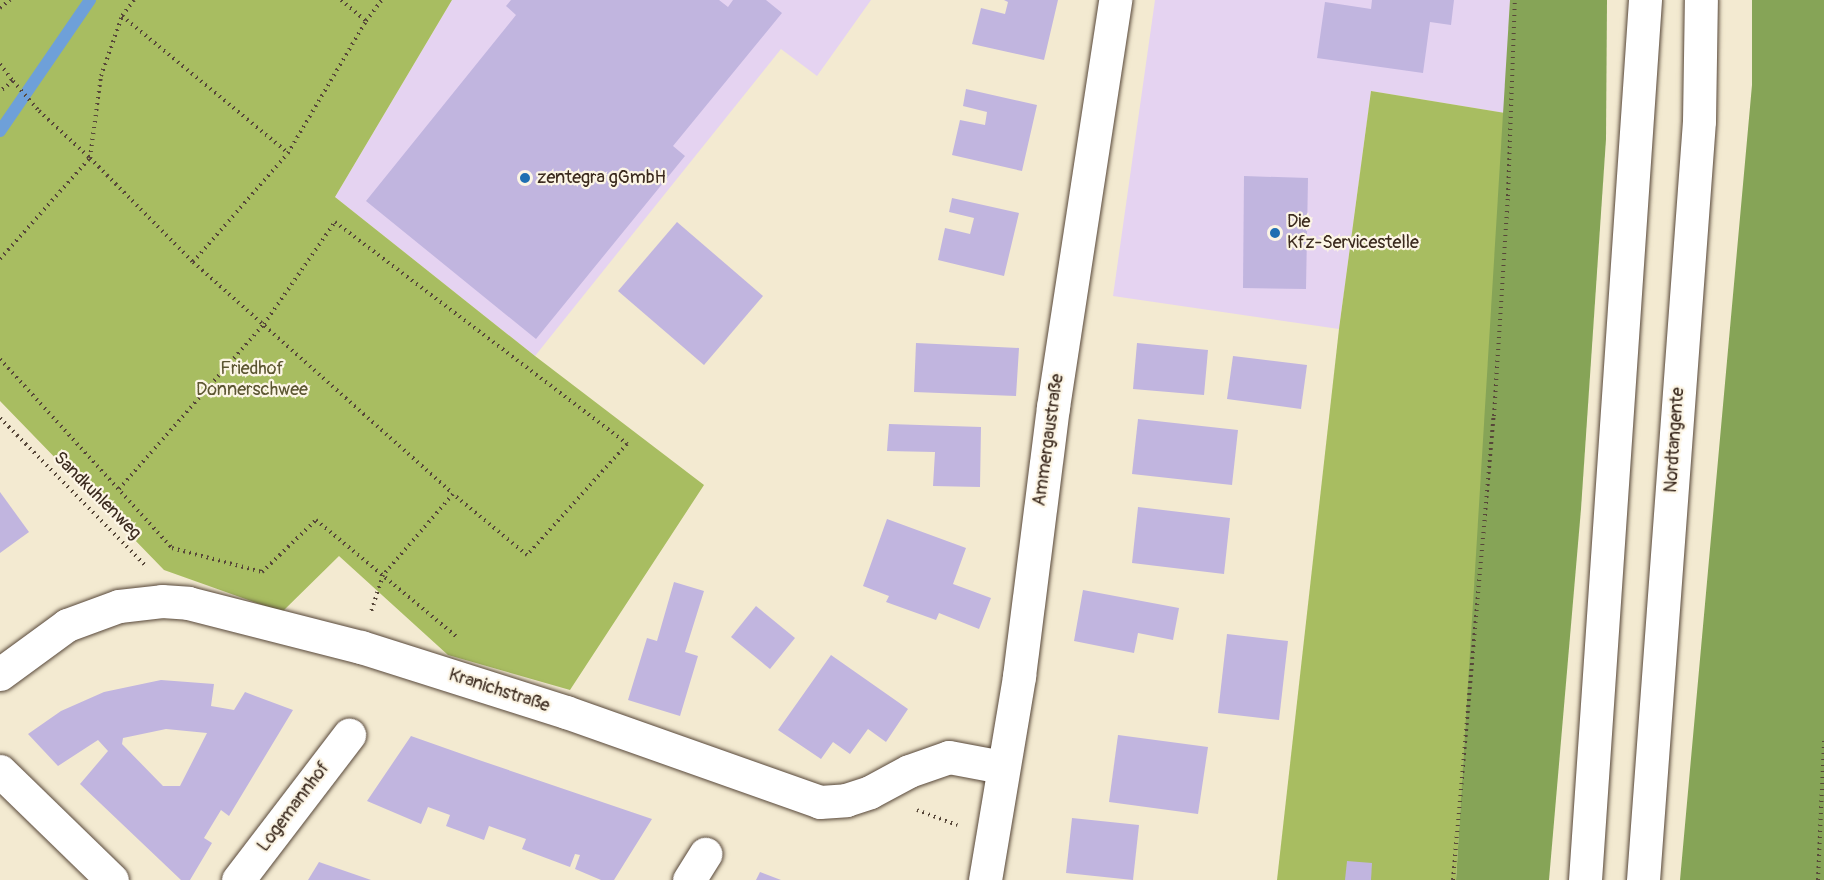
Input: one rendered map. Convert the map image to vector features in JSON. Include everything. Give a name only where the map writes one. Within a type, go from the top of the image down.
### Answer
[{"type":"main road","name":"Ammergaustraße","points":[[985,880],[1002,767],[1019,676],[1053,407],[1115,0]]},
{"type":"main road","points":[[1585,880],[1645,0]]},
{"type":"main road","name":"Nordtangente","points":[[1643,880],[1699,121],[1701,0]]},
{"type":"main road","name":"Kranichstraße","points":[[0,674],[67,625],[119,606],[162,601],[188,603],[361,647],[566,712],[820,802],[846,800],[870,792],[909,771],[949,757],[1002,767]]},
{"type":"main road","name":"Logemannhof","points":[[238,880],[349,735]]},
{"type":"main road","points":[[0,771],[112,880]]},
{"type":"path","points":[[0,8],[10,0]]},
{"type":"path","points":[[0,259],[90,158],[100,76],[122,16],[134,0]]},
{"type":"path","points":[[341,0],[366,21]]},
{"type":"path","points":[[193,262],[288,153],[366,21],[382,0]]},
{"type":"path","points":[[1453,880],[1494,416],[1508,196],[1515,0]]},
{"type":"path","points":[[122,16],[288,153]]},
{"type":"path","points":[[0,64],[39,111],[90,158],[193,262],[264,324],[453,494],[527,555],[627,444],[335,222],[264,324],[119,489]]},
{"type":"path","points":[[0,91],[14,81]]},
{"type":"path","points":[[0,359],[172,548],[262,572],[316,520],[458,638]]},
{"type":"path","name":"Sandkuhlenweg","points":[[0,418],[152,572],[162,601]]},
{"type":"path","points":[[361,647],[383,575],[453,494]]},
{"type":"path","points":[[1818,880],[1824,740]]},
{"type":"path","points":[[870,792],[992,838]]},
{"type":"shaded area","name":"zentegra gGmbH","points":[[452,0],[871,0],[817,76],[781,49],[535,356],[335,197]]},
{"type":"shaded area","points":[[1155,0],[1510,0],[1505,113],[1371,91],[1339,329],[1113,296]]},
{"type":"green space","name":"Friedhof Donnerschwee","points":[[0,0],[452,0],[335,197],[535,356],[704,485],[570,690],[448,655],[339,556],[282,612],[164,570],[0,401]]},
{"type":"green space","points":[[1510,0],[1607,0],[1606,139],[1581,509],[1549,880],[1456,880]]},
{"type":"green space","points":[[1752,0],[1824,0],[1824,880],[1680,880],[1752,85]]},
{"type":"green space","points":[[1371,91],[1505,113],[1456,880],[1277,880],[1339,329]]},
{"type":"building","name":"zentegra gGmbH","points":[[511,0],[719,0],[728,7],[733,0],[766,0],[782,13],[673,146],[685,156],[536,339],[366,201],[516,15],[506,6]]},
{"type":"building","points":[[1004,0],[1058,0],[1044,60],[972,44],[981,8],[1005,14],[1008,2]]},
{"type":"building","points":[[1372,0],[1454,0],[1451,25],[1430,22],[1423,73],[1317,58],[1325,2],[1371,9]]},
{"type":"building","points":[[966,89],[1037,105],[1022,171],[952,155],[960,120],[985,125],[987,112],[963,106]]},
{"type":"building","name":"Die Kfz-Servicestelle","points":[[1244,176],[1308,178],[1306,289],[1243,288]]},
{"type":"building","points":[[952,198],[1019,213],[1004,276],[938,260],[945,228],[970,234],[974,218],[949,212]]},
{"type":"building","points":[[677,222],[763,296],[704,365],[618,291]]},
{"type":"building","points":[[916,343],[1019,348],[1016,396],[914,392]]},
{"type":"building","points":[[1137,343],[1208,350],[1204,395],[1133,389]]},
{"type":"building","points":[[1233,356],[1307,365],[1301,409],[1227,399]]},
{"type":"building","points":[[1138,419],[1238,430],[1232,485],[1132,474]]},
{"type":"building","points":[[889,424],[981,427],[980,487],[933,486],[935,452],[887,451]]},
{"type":"building","points":[[0,492],[29,532],[0,553]]},
{"type":"building","points":[[1138,507],[1230,518],[1224,574],[1132,563]]},
{"type":"building","points":[[887,519],[966,548],[953,584],[991,598],[979,629],[939,613],[936,620],[886,602],[889,596],[863,586]]},
{"type":"building","points":[[674,582],[704,591],[685,652],[698,656],[680,716],[628,700],[647,638],[657,641]]},
{"type":"building","points":[[1083,590],[1179,608],[1173,640],[1138,633],[1134,653],[1074,641]]},
{"type":"building","points":[[756,606],[795,638],[770,669],[731,637]]},
{"type":"building","points":[[1227,634],[1288,641],[1279,720],[1218,713]]},
{"type":"building","points":[[831,655],[908,709],[886,742],[868,729],[850,754],[833,742],[821,759],[778,730]]},
{"type":"building","points":[[161,680],[214,684],[211,706],[234,710],[245,692],[293,710],[229,816],[221,810],[204,838],[212,843],[190,880],[181,880],[80,784],[108,751],[98,740],[58,766],[28,734],[61,711],[104,692]],"holes":[[[166,729],[207,733],[180,786],[163,786],[122,744],[123,738]]]},
{"type":"building","points":[[1118,735],[1208,747],[1198,814],[1109,802]]},
{"type":"building","points":[[411,736],[652,819],[614,880],[601,880],[575,869],[580,855],[575,854],[570,867],[522,849],[526,839],[489,826],[484,840],[446,826],[450,815],[428,807],[421,824],[367,801]]},
{"type":"building","points":[[1072,818],[1139,825],[1133,880],[1066,873]]},
{"type":"building","points":[[1347,861],[1372,863],[1371,880],[1345,880]]},
{"type":"building","points":[[319,862],[371,880],[308,880]]},
{"type":"building","points":[[760,872],[781,880],[756,880]]},
{"type":"waterway","points":[[0,131],[90,0]]},
{"type":"place","name":"zentegra gGmbH","points":[[525,178]]},
{"type":"place","name":"Die Kfz-Servicestelle","points":[[1275,233]]}]
